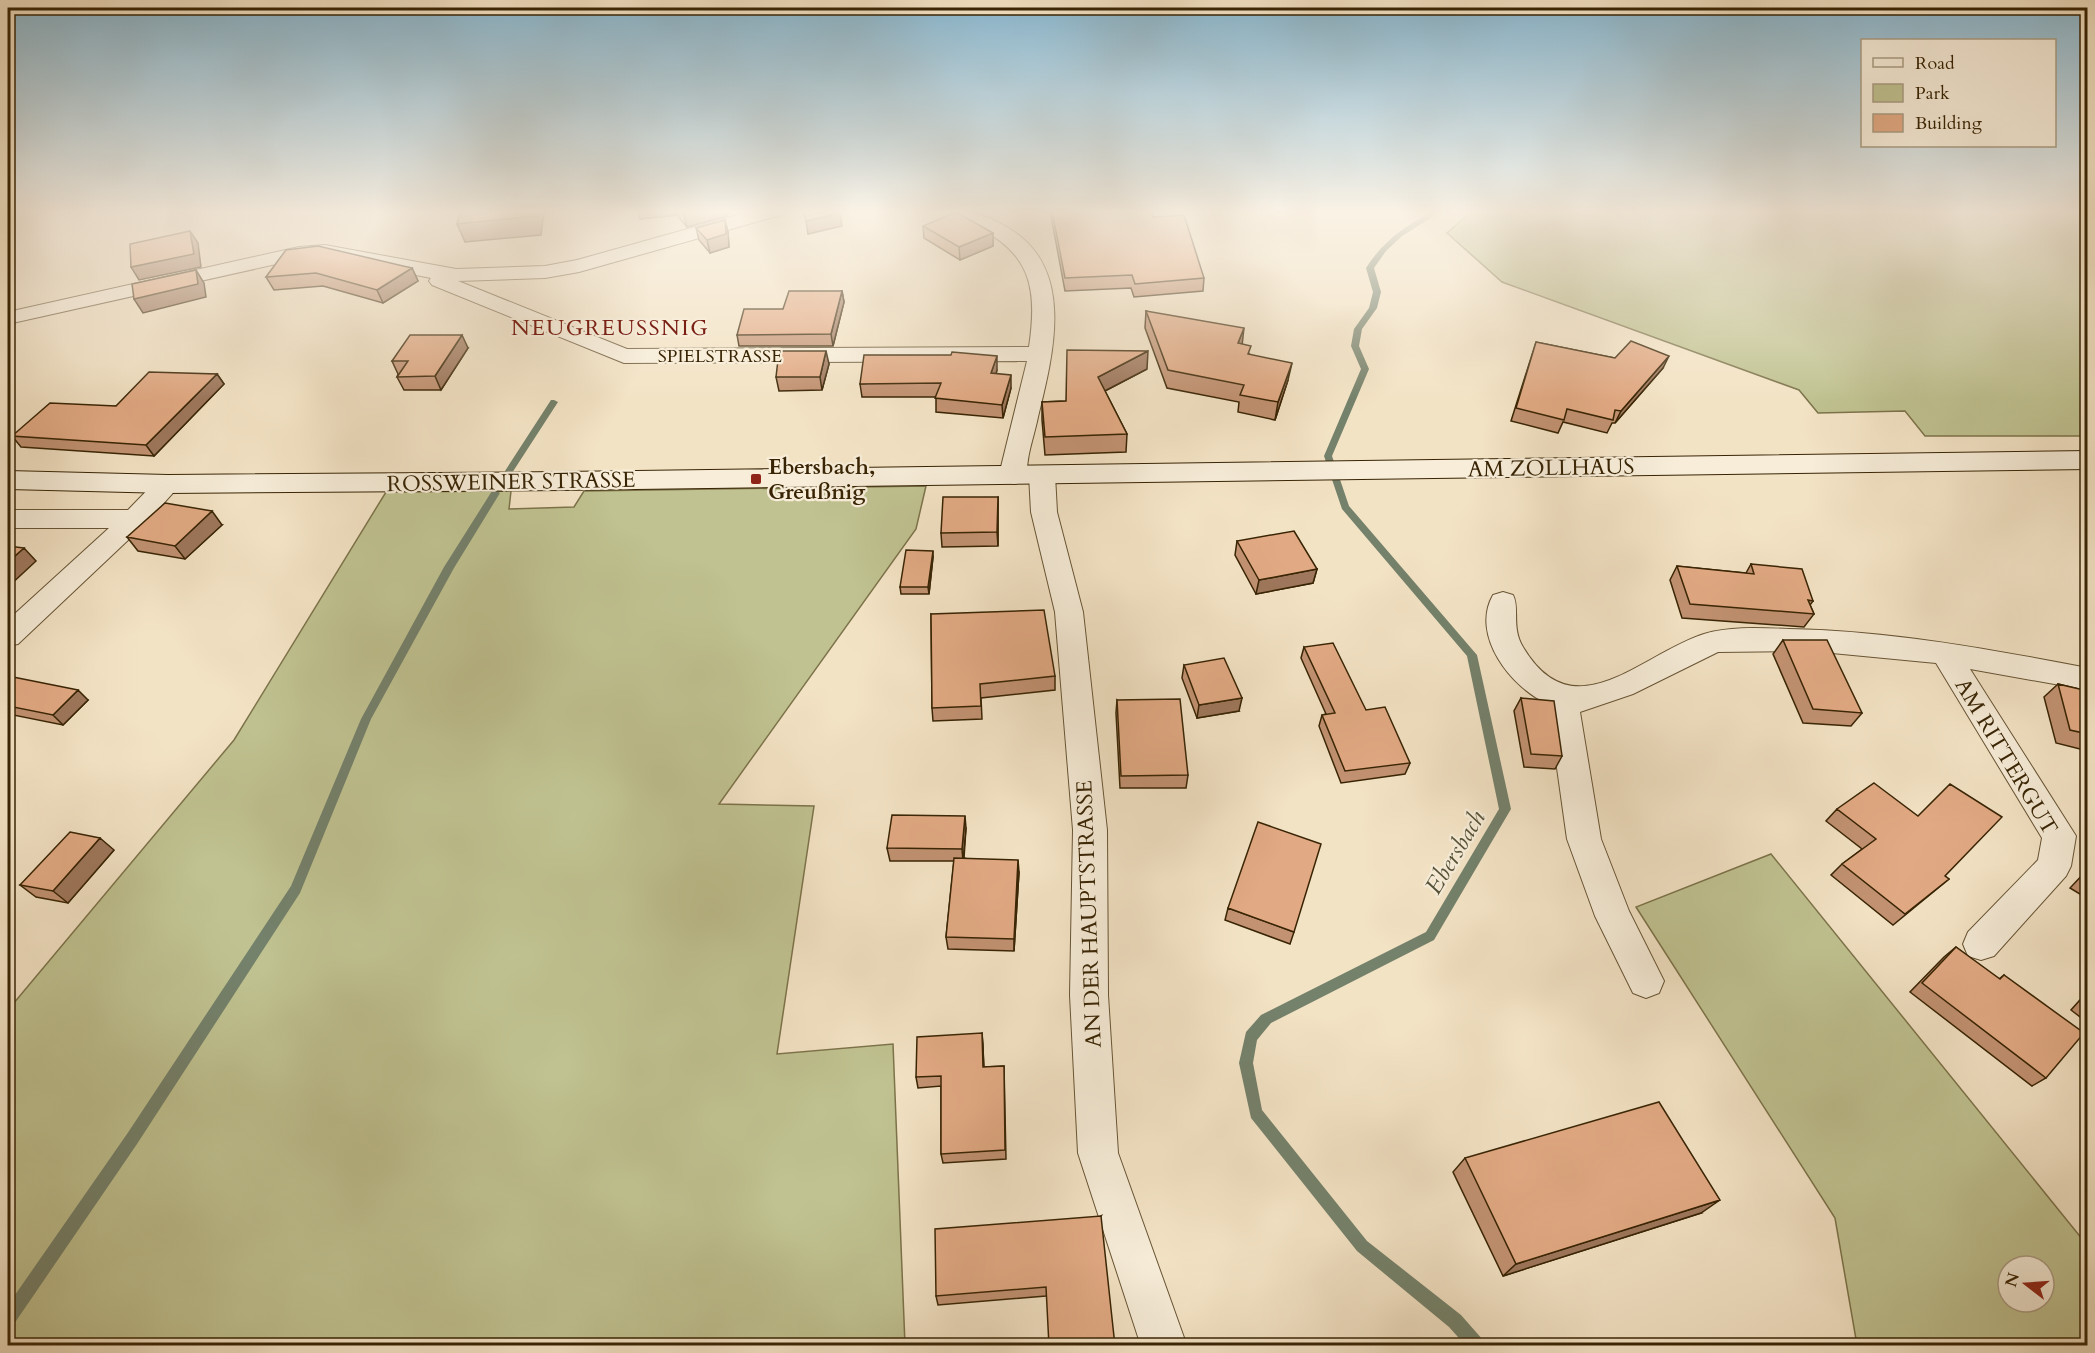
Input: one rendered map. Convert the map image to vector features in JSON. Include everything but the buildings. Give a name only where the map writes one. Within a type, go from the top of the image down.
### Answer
[{"type":"main road","name":"AM ZOLLHAUS","points":[[1028,476],[2088,460]]},
{"type":"main road","name":"ROSSWEINER STRASSE","points":[[8,480],[168,484],[1028,476]]},
{"type":"street","points":[[8,318],[204,274]]},
{"type":"street","name":"SPIELSTRASSE","points":[[428,274],[624,356],[1039,354]]},
{"type":"street","points":[[449,274],[482,274]]},
{"type":"street","name":"AN DER HAUPTSTRASSE","points":[[1037,274],[1045,315],[1039,354],[1014,467],[1028,476],[1044,512],[1069,612],[1090,830],[1089,995],[1098,1153],[1164,1346]]},
{"type":"street","points":[[8,636],[135,519],[168,484]]},
{"type":"street","points":[[8,519],[135,519]]},
{"type":"street","name":"AM RITTERGUT","points":[[1503,602],[1500,620],[1516,661],[1532,682],[1562,697],[1583,700],[1664,667],[1715,641],[1823,641],[1882,644],[1944,652],[2088,679]]},
{"type":"street","name":"AM RITTERGUT","points":[[1944,652],[2060,836],[2054,866],[1982,944]]},
{"type":"street","points":[[1562,697],[1584,839],[1613,916],[1646,981]]},
{"type":"green space","points":[[1493,274],[2087,274],[2087,436],[1925,436],[1905,411],[1818,413],[1799,390],[1502,282]]},
{"type":"green space","points":[[926,486],[916,529],[719,804],[814,806],[777,1054],[893,1044],[905,1345],[8,1345],[8,1010],[234,740],[386,492],[511,491],[509,509],[574,507],[584,491]]},
{"type":"green space","points":[[1771,854],[2087,1245],[2087,1345],[1857,1345],[1835,1218],[1636,907]]},
{"type":"waterway","name":"Ebersbach","points":[[1372,274],[1377,292],[1373,308],[1358,329],[1355,346],[1365,369],[1328,456],[1345,507],[1472,655],[1505,809],[1430,936],[1266,1019],[1251,1037],[1246,1063],[1256,1113],[1362,1246],[1455,1321],[1477,1346]]},
{"type":"waterway","points":[[509,471],[554,402]]},
{"type":"waterway","points":[[8,1318],[132,1139],[296,889],[366,719],[449,567],[495,493]]},
{"type":"place","name":"Ebersbach, Greußnig","points":[[756,479]]},
{"type":"district","name":"NEUGREUSSNIG","points":[[610,327]]}]
